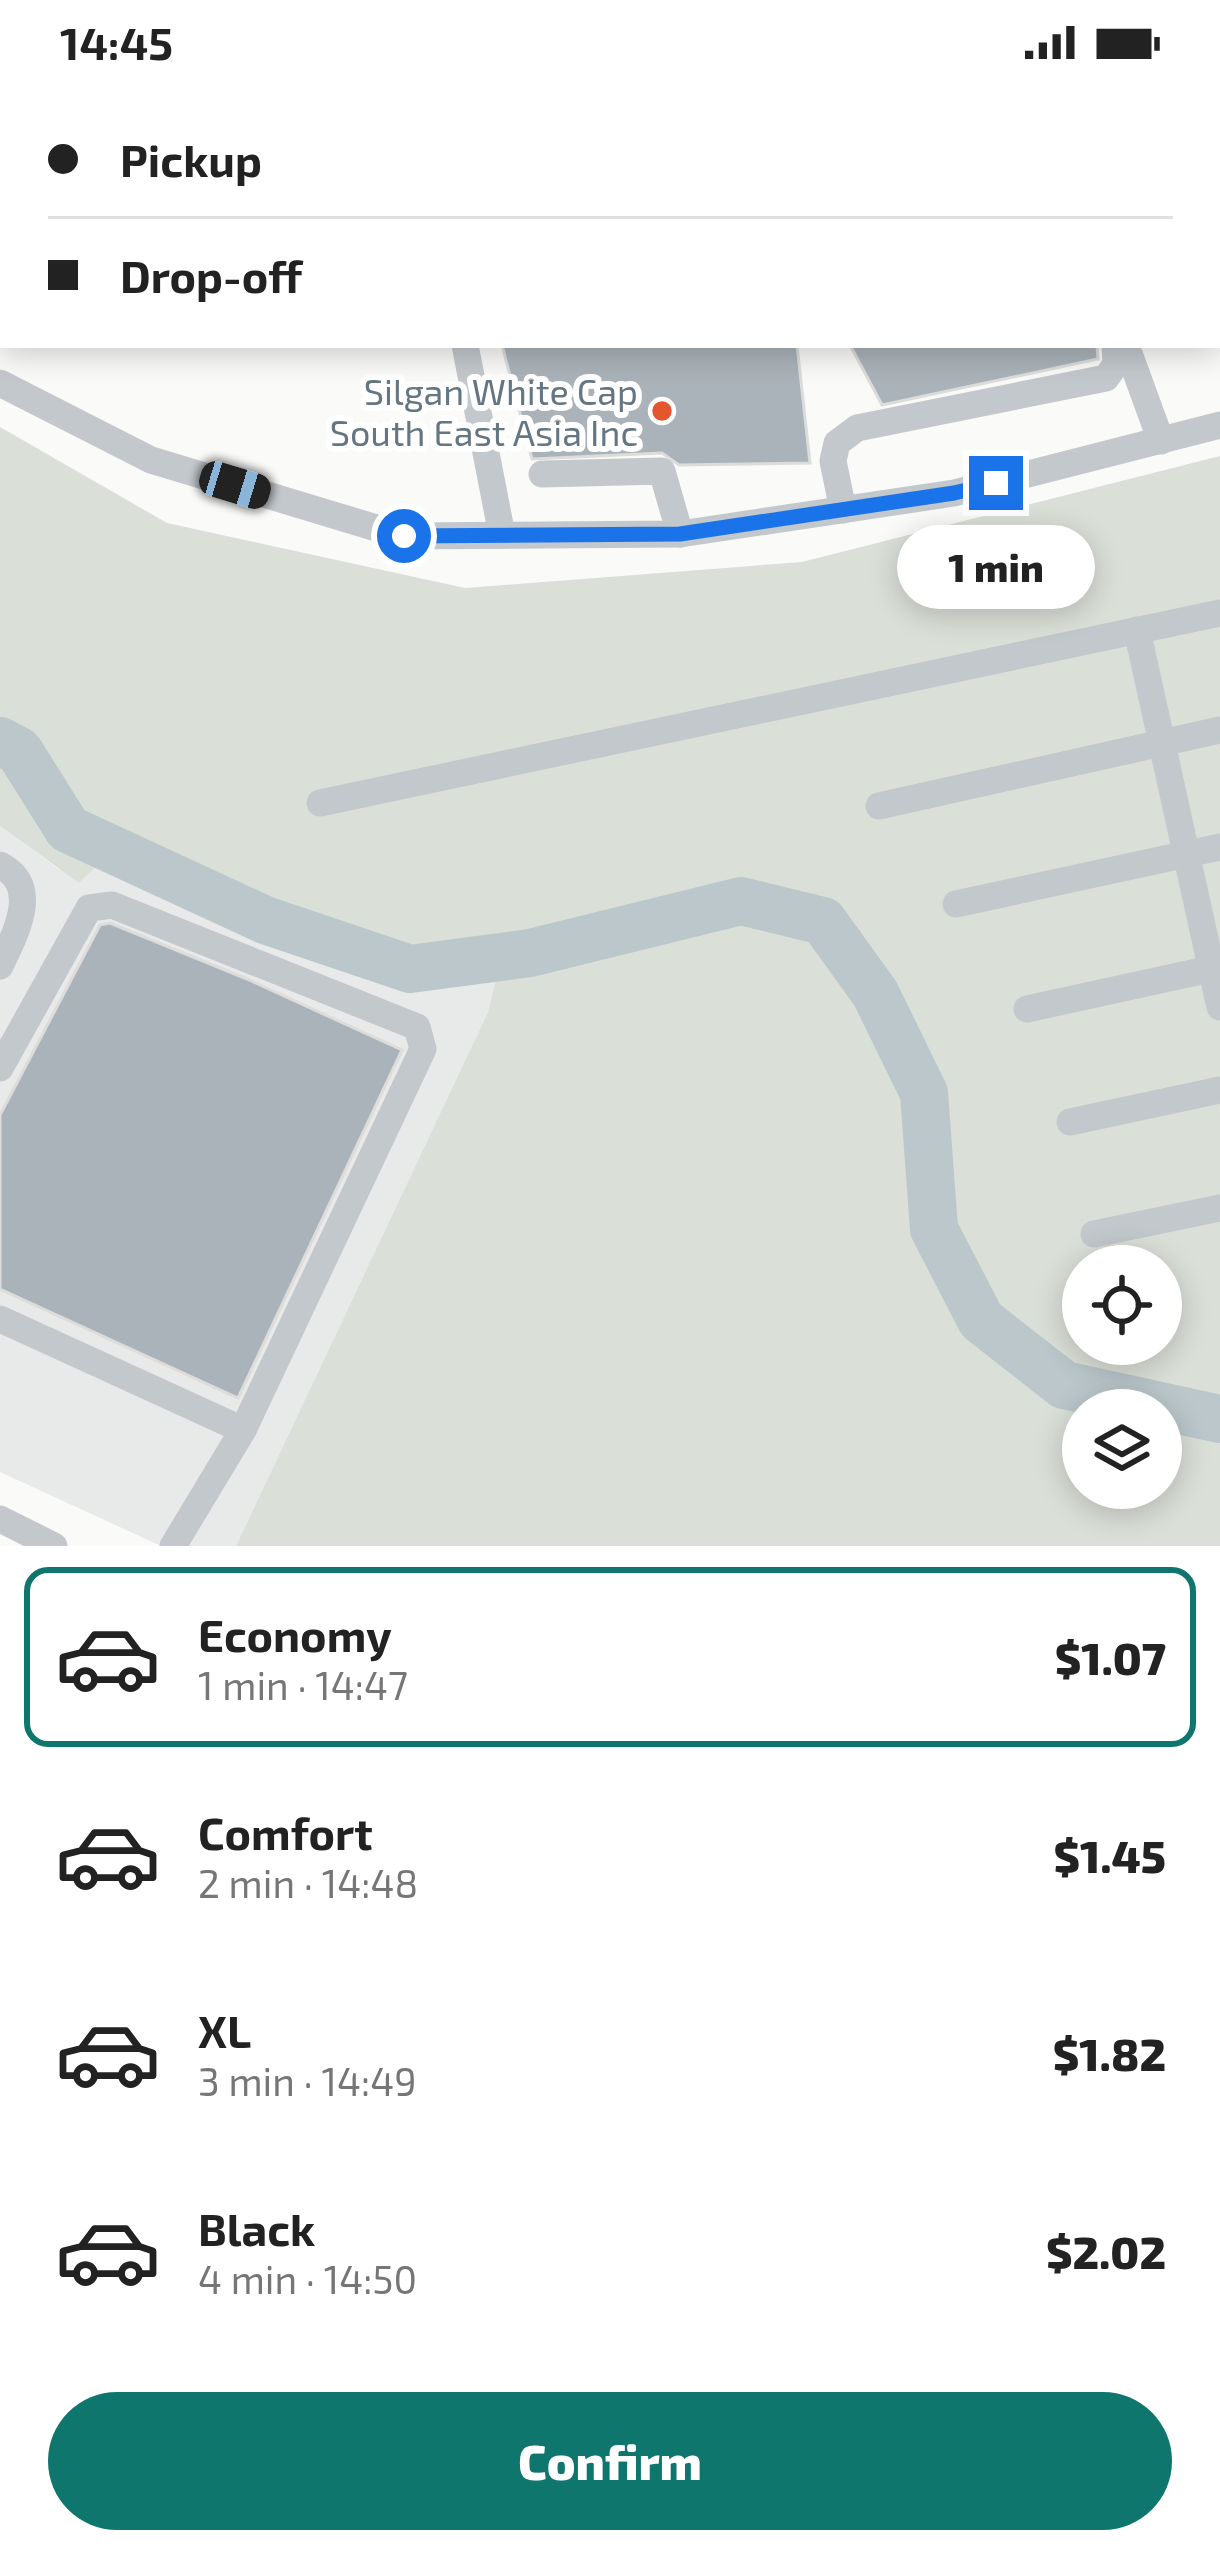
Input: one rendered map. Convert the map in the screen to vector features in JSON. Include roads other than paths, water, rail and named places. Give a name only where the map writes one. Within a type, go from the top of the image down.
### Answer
[{"type":"street","points":[[466,348],[502,535]]},
{"type":"street","points":[[843,509],[833,461],[837,443],[857,428],[1106,378],[1116,364],[1115,348]]},
{"type":"street","points":[[1128,348],[1161,441]]},
{"type":"street","points":[[0,383],[151,460],[404,536],[680,534],[954,493],[1220,425]]},
{"type":"street","points":[[542,474],[662,471],[680,534]]},
{"type":"street","points":[[320,803],[1220,613]]},
{"type":"street","points":[[1137,630],[1220,1007]]},
{"type":"street","points":[[879,806],[1220,730]]},
{"type":"street","points":[[956,904],[1220,847]]},
{"type":"street","points":[[0,865],[21,884],[23,905],[0,966]]},
{"type":"street","points":[[0,1068],[89,908],[112,905],[416,1027],[423,1049],[243,1430],[173,1546]]},
{"type":"street","points":[[1027,1009],[1215,968]]},
{"type":"street","points":[[1070,1122],[1220,1090]]},
{"type":"street","points":[[1094,1234],[1220,1208]]},
{"type":"street","points":[[0,1319],[243,1430]]},
{"type":"street","points":[[0,1519],[54,1546]]},
{"type":"waterway","points":[[0,741],[19,751],[68,829],[265,920],[410,969],[530,953],[741,901],[823,921],[875,993],[924,1093],[934,1229],[981,1320],[1064,1385],[1220,1419]]},
{"type":"place","name":"Silgan White Cap South East Asia Inc","points":[[662,411]]}]
